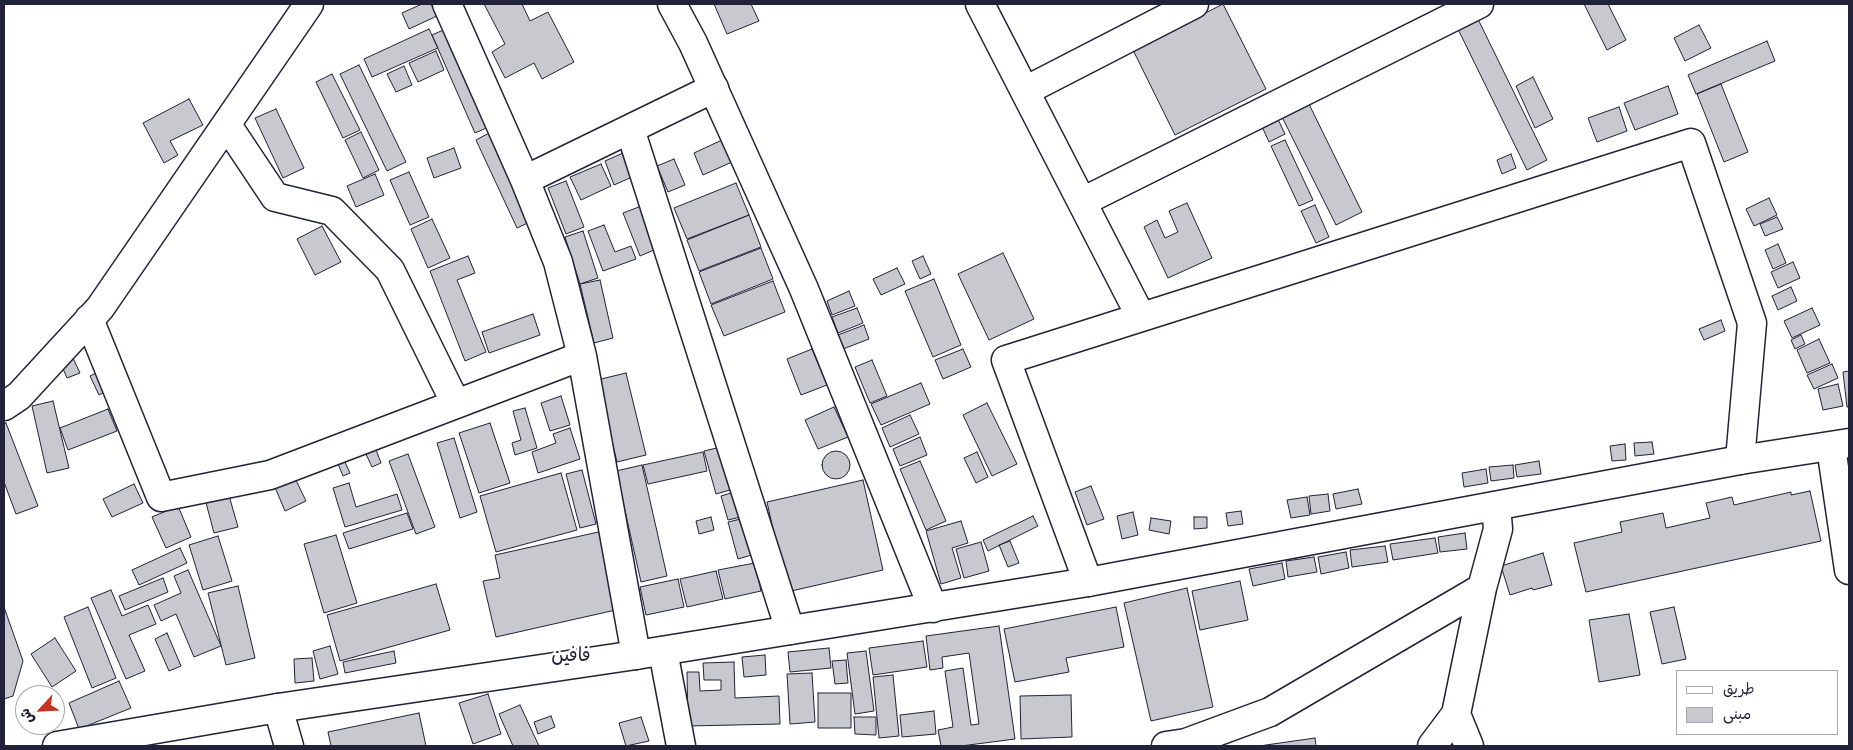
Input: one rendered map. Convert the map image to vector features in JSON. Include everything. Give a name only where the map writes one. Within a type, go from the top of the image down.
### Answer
[{"type":"street","points":[[4,406],[18,396],[106,300],[309,4]]},
{"type":"street","points":[[447,4],[525,180],[558,262],[582,356],[636,655]]},
{"type":"street","points":[[672,4],[714,88],[804,289],[932,608]]},
{"type":"street","points":[[980,4],[1141,317]]},
{"type":"street","points":[[1025,91],[1194,4]]},
{"type":"street","points":[[1082,202],[1479,4]]},
{"type":"street","points":[[525,180],[714,88]]},
{"type":"street","points":[[227,124],[274,197],[332,211],[390,270],[456,404]]},
{"type":"street","points":[[630,129],[790,630]]},
{"type":"street","points":[[1088,582],[1006,360],[1691,143],[1752,323],[1740,460]]},
{"type":"street","points":[[89,319],[161,497],[270,475],[582,356]]},
{"type":"street","points":[[58,746],[278,708],[663,651],[1088,582],[1740,460],[1840,445],[1849,570]]},
{"type":"street","points":[[1432,746],[1456,714],[1482,588],[1498,529],[1496,506]]},
{"type":"street","points":[[1179,745],[1270,712],[1482,588]]},
{"type":"street","points":[[663,651],[681,746]]},
{"type":"street","points":[[278,708],[289,746]]},
{"type":"street","points":[[1456,714],[1469,746]]},
{"type":"building","points":[[422,4],[431,4],[437,16],[409,29],[402,13]]},
{"type":"building","points":[[484,4],[522,4],[530,21],[548,12],[574,62],[542,79],[534,63],[505,78],[492,52],[505,44]]},
{"type":"building","points":[[714,4],[751,4],[759,21],[727,34]]},
{"type":"building","points":[[1223,4],[1266,89],[1175,135],[1133,50]]},
{"type":"building","points":[[1584,4],[1608,4],[1626,40],[1607,50]]},
{"type":"building","points":[[1475,13],[1547,160],[1527,170],[1455,23]]},
{"type":"building","points":[[1699,25],[1711,48],[1685,61],[1674,38]]},
{"type":"building","points":[[448,28],[491,126],[475,133],[432,35]]},
{"type":"building","points":[[429,29],[438,48],[372,77],[364,59]]},
{"type":"building","points":[[1767,41],[1775,61],[1696,94],[1688,75]]},
{"type":"building","points":[[436,51],[444,70],[418,82],[409,63]]},
{"type":"building","points":[[359,65],[406,162],[387,171],[340,74]]},
{"type":"building","points":[[404,66],[412,85],[396,92],[387,74]]},
{"type":"building","points":[[332,74],[360,130],[343,138],[316,82]]},
{"type":"building","points":[[1533,77],[1553,119],[1535,128],[1516,86]]},
{"type":"building","points":[[1721,84],[1748,152],[1724,162],[1697,94]]},
{"type":"building","points":[[1668,86],[1678,114],[1635,130],[1624,103]]},
{"type":"building","points":[[1306,98],[1362,212],[1336,225],[1279,111]]},
{"type":"building","points":[[189,99],[203,125],[170,141],[178,155],[164,163],[143,123]]},
{"type":"building","points":[[1619,107],[1627,131],[1597,142],[1588,118]]},
{"type":"building","points":[[276,109],[304,168],[283,178],[255,118]]},
{"type":"building","points":[[1275,113],[1285,134],[1269,142],[1259,120]]},
{"type":"building","points":[[495,130],[536,219],[517,228],[476,140]]},
{"type":"building","points":[[361,132],[379,170],[363,178],[345,140]]},
{"type":"building","points":[[722,140],[732,162],[703,175],[694,153]]},
{"type":"building","points":[[1285,140],[1313,200],[1299,206],[1271,146]]},
{"type":"building","points":[[454,148],[461,168],[434,178],[427,158]]},
{"type":"building","points":[[623,153],[632,177],[614,185],[605,161]]},
{"type":"building","points":[[1511,154],[1516,168],[1502,174],[1497,160]]},
{"type":"building","points":[[674,159],[685,185],[668,192],[657,166]]},
{"type":"building","points":[[601,164],[611,186],[581,200],[570,177]]},
{"type":"building","points":[[409,172],[429,217],[410,225],[390,180]]},
{"type":"building","points":[[375,174],[384,195],[356,207],[347,186]]},
{"type":"building","points":[[566,181],[584,227],[566,234],[548,188]]},
{"type":"building","points":[[736,183],[749,215],[687,239],[674,208]]},
{"type":"building","points":[[1769,198],[1777,215],[1754,226],[1746,209]]},
{"type":"building","points":[[1187,203],[1212,258],[1168,278],[1144,227],[1157,220],[1165,238],[1178,232],[1169,211]]},
{"type":"building","points":[[644,205],[661,247],[640,256],[623,213]]},
{"type":"building","points":[[1315,205],[1329,237],[1316,243],[1301,211]]},
{"type":"building","points":[[749,215],[761,247],[699,271],[687,240]]},
{"type":"building","points":[[1777,217],[1783,229],[1765,236],[1760,224]]},
{"type":"building","points":[[432,219],[450,258],[428,268],[411,229]]},
{"type":"building","points":[[604,225],[615,252],[631,246],[636,259],[603,271],[588,231]]},
{"type":"building","points":[[322,226],[341,262],[315,275],[297,239]]},
{"type":"building","points":[[583,231],[598,278],[580,284],[565,237]]},
{"type":"building","points":[[1778,244],[1786,263],[1773,269],[1765,250]]},
{"type":"building","points":[[761,248],[773,279],[711,304],[699,272]]},
{"type":"building","points":[[1003,253],[1034,319],[989,340],[958,274]]},
{"type":"building","points":[[468,256],[475,273],[457,280],[486,352],[465,361],[430,271]]},
{"type":"building","points":[[923,256],[931,274],[920,279],[912,261]]},
{"type":"building","points":[[1793,262],[1800,278],[1778,288],[1771,272]]},
{"type":"building","points":[[897,268],[905,284],[881,295],[873,279]]},
{"type":"building","points":[[934,279],[961,345],[933,357],[905,291]]},
{"type":"building","points":[[600,280],[613,338],[594,343],[580,284]]},
{"type":"building","points":[[773,281],[785,312],[724,336],[711,305]]},
{"type":"building","points":[[1791,287],[1797,301],[1778,310],[1772,296]]},
{"type":"building","points":[[849,291],[855,306],[832,315],[827,301]]},
{"type":"building","points":[[857,308],[863,323],[838,333],[832,317]]},
{"type":"building","points":[[1812,308],[1820,325],[1792,338],[1784,321]]},
{"type":"building","points":[[533,314],[540,335],[489,353],[482,332]]},
{"type":"building","points":[[1721,320],[1725,331],[1704,340],[1699,329]]},
{"type":"building","points":[[864,325],[869,339],[843,349],[838,335]]},
{"type":"building","points":[[1801,335],[1805,344],[1795,349],[1791,340]]},
{"type":"building","points":[[1819,339],[1830,363],[1807,373],[1797,350]]},
{"type":"building","points":[[812,349],[827,385],[801,395],[787,359]]},
{"type":"building","points":[[963,349],[971,367],[943,379],[935,360]]},
{"type":"building","points":[[73,358],[80,373],[67,378],[61,364]]},
{"type":"building","points":[[872,360],[887,396],[870,403],[855,367]]},
{"type":"building","points":[[1832,364],[1838,378],[1814,389],[1807,375]]},
{"type":"building","points":[[100,371],[109,390],[99,395],[90,376]]},
{"type":"building","points":[[1849,371],[1849,407],[1847,407],[1843,372]]},
{"type":"building","points":[[626,373],[646,455],[617,462],[597,380]]},
{"type":"building","points":[[921,383],[930,404],[881,425],[871,404]]},
{"type":"building","points":[[1838,384],[1843,406],[1823,410],[1818,389]]},
{"type":"building","points":[[561,396],[570,425],[550,431],[541,403]]},
{"type":"building","points":[[53,401],[69,468],[47,473],[32,406]]},
{"type":"building","points":[[987,403],[1017,464],[992,476],[963,415]]},
{"type":"building","points":[[834,407],[848,437],[818,449],[805,420]]},
{"type":"building","points":[[525,408],[537,448],[515,455],[512,443],[521,440],[513,411]]},
{"type":"building","points":[[108,409],[117,431],[68,450],[60,428]]},
{"type":"building","points":[[910,415],[919,434],[890,447],[882,428]]},
{"type":"building","points":[[6,423],[38,506],[16,514],[4,482],[4,424]]},
{"type":"building","points":[[490,423],[510,483],[479,493],[459,433]]},
{"type":"building","points":[[570,428],[580,459],[538,473],[532,452],[556,443],[553,434]]},
{"type":"building","points":[[920,437],[927,455],[900,466],[893,449]]},
{"type":"building","points":[[454,438],[477,512],[460,518],[437,443]]},
{"type":"building","points":[[1652,442],[1654,454],[1635,456],[1634,443]]},
{"type":"building","points":[[1625,444],[1626,460],[1612,461],[1610,446]]},
{"type":"building","points":[[725,446],[737,488],[716,494],[704,451]]},
{"type":"building","points":[[375,447],[381,463],[372,467],[365,452]]},
{"type":"building","points":[[836,451],[846,455],[850,465],[846,475],[836,479],[826,475],[822,465],[826,455]]},
{"type":"building","points":[[703,452],[707,471],[648,484],[643,465]]},
{"type":"building","points":[[977,452],[988,477],[976,483],[964,458]]},
{"type":"building","points":[[408,454],[435,527],[416,534],[389,461]]},
{"type":"building","points":[[342,456],[350,473],[343,476],[336,459]]},
{"type":"building","points":[[920,461],[946,521],[926,530],[900,469]]},
{"type":"building","points":[[1539,461],[1541,474],[1517,477],[1515,465]]},
{"type":"building","points":[[642,465],[667,576],[641,582],[616,471]]},
{"type":"building","points":[[1513,465],[1514,478],[1491,481],[1489,467]]},
{"type":"building","points":[[1486,469],[1488,483],[1464,487],[1462,473]]},
{"type":"building","points":[[582,470],[596,524],[580,528],[566,474]]},
{"type":"building","points":[[561,473],[577,530],[496,552],[480,496]]},
{"type":"building","points":[[294,476],[306,501],[285,511],[274,485]]},
{"type":"building","points":[[863,480],[883,570],[787,592],[767,502]]},
{"type":"building","points":[[349,483],[356,507],[397,494],[402,510],[345,527],[333,488]]},
{"type":"building","points":[[134,484],[143,503],[112,517],[103,499]]},
{"type":"building","points":[[1091,486],[1104,519],[1087,525],[1075,492]]},
{"type":"building","points":[[1358,489],[1362,504],[1336,509],[1333,494]]},
{"type":"building","points":[[738,491],[745,516],[728,520],[721,496]]},
{"type":"building","points":[[1810,491],[1821,541],[1586,592],[1574,543],[1622,532],[1620,522],[1663,513],[1666,528],[1710,518],[1706,503],[1732,497],[1734,505],[1791,492],[1791,495]]},
{"type":"building","points":[[228,492],[238,527],[214,533],[205,499]]},
{"type":"building","points":[[1328,494],[1330,511],[1311,514],[1309,496]]},
{"type":"building","points":[[1307,497],[1310,515],[1291,518],[1287,500]]},
{"type":"building","points":[[178,506],[191,537],[166,548],[152,517]]},
{"type":"building","points":[[1241,511],[1243,524],[1228,526],[1226,513]]},
{"type":"building","points":[[1133,512],[1138,535],[1122,539],[1117,516]]},
{"type":"building","points":[[407,513],[413,529],[349,549],[343,533]]},
{"type":"building","points":[[1033,516],[1038,526],[988,551],[983,540]]},
{"type":"building","points":[[711,517],[714,530],[699,534],[696,521]]},
{"type":"building","points":[[1194,517],[1207,517],[1207,528],[1194,529]]},
{"type":"building","points":[[745,518],[755,554],[738,559],[728,522]]},
{"type":"building","points":[[1151,518],[1171,521],[1169,534],[1149,530]]},
{"type":"building","points":[[961,521],[968,543],[952,548],[961,578],[941,584],[926,531]]},
{"type":"building","points":[[603,531],[620,609],[496,637],[483,581],[500,578],[495,555]]},
{"type":"building","points":[[1465,533],[1467,549],[1440,552],[1438,537]]},
{"type":"building","points":[[336,535],[357,603],[324,613],[304,544]]},
{"type":"building","points":[[218,536],[232,581],[203,590],[189,545]]},
{"type":"building","points":[[1435,538],[1438,553],[1393,560],[1390,544]]},
{"type":"building","points":[[1010,541],[1019,563],[1008,567],[999,545]]},
{"type":"building","points":[[981,542],[989,571],[964,578],[956,549]]},
{"type":"building","points":[[1385,546],[1388,562],[1352,567],[1350,550]]},
{"type":"building","points":[[180,548],[187,563],[139,585],[132,570]]},
{"type":"building","points":[[1346,552],[1349,568],[1321,574],[1318,557]]},
{"type":"building","points":[[1543,553],[1552,585],[1533,590],[1532,588],[1510,595],[1501,566]]},
{"type":"building","points":[[1314,557],[1317,572],[1288,577],[1286,561]]},
{"type":"building","points":[[755,563],[761,591],[725,599],[718,570]]},
{"type":"building","points":[[1282,563],[1285,579],[1253,586],[1249,569]]},
{"type":"building","points":[[188,570],[221,646],[194,657],[176,614],[161,621],[154,605],[181,593],[174,576]]},
{"type":"building","points":[[716,571],[723,599],[687,607],[680,579]]},
{"type":"building","points":[[163,578],[168,592],[125,610],[119,596]]},
{"type":"building","points":[[678,579],[684,607],[646,615],[640,587]]},
{"type":"building","points":[[1240,581],[1248,620],[1200,630],[1192,591]]},
{"type":"building","points":[[436,584],[450,630],[340,661],[327,615]]},
{"type":"building","points":[[238,586],[255,658],[226,665],[208,593]]},
{"type":"building","points":[[1187,588],[1213,707],[1151,721],[1124,603]]},
{"type":"building","points":[[111,590],[122,616],[148,605],[156,624],[129,635],[145,671],[126,679],[91,598]]},
{"type":"building","points":[[4,607],[23,661],[13,696],[4,699]]},
{"type":"building","points":[[88,607],[116,678],[92,688],[64,617]]},
{"type":"building","points":[[1116,607],[1124,647],[1066,658],[1069,672],[1015,682],[1004,629]]},
{"type":"building","points":[[1674,607],[1686,659],[1662,664],[1650,612]]},
{"type":"building","points":[[1629,614],[1640,675],[1599,682],[1589,620]]},
{"type":"building","points":[[999,626],[1015,739],[961,746],[941,746],[938,730],[953,727],[945,671],[963,668],[971,725],[979,724],[969,653],[942,657],[943,668],[930,670],[926,636]]},
{"type":"building","points":[[167,633],[181,666],[169,671],[155,639]]},
{"type":"building","points":[[55,638],[76,671],[55,685],[51,685],[31,654]]},
{"type":"building","points":[[923,641],[927,667],[873,675],[869,648]]},
{"type":"building","points":[[330,646],[338,674],[320,679],[313,651]]},
{"type":"building","points":[[829,648],[831,668],[790,672],[788,652]]},
{"type":"building","points":[[394,651],[396,663],[345,673],[343,662]]},
{"type":"building","points":[[866,651],[874,711],[855,714],[847,653]]},
{"type":"building","points":[[765,655],[766,675],[744,677],[742,657]]},
{"type":"building","points":[[312,658],[314,681],[295,683],[294,659]]},
{"type":"building","points":[[846,660],[848,683],[835,684],[832,661]]},
{"type":"building","points":[[734,662],[735,698],[779,696],[780,724],[688,726],[687,672],[699,672],[700,691],[721,690],[721,680],[704,680],[703,663]]},
{"type":"building","points":[[812,673],[815,722],[790,724],[787,674]]},
{"type":"building","points":[[893,675],[899,736],[879,738],[873,677]]},
{"type":"building","points":[[119,681],[131,708],[79,729],[69,703]]},
{"type":"building","points":[[818,693],[851,693],[851,728],[818,728]]},
{"type":"building","points":[[488,694],[501,734],[473,744],[459,703]]},
{"type":"building","points":[[1071,695],[1072,737],[1021,739],[1020,696]]},
{"type":"building","points":[[520,705],[539,746],[513,746],[499,714]]},
{"type":"building","points":[[934,711],[936,734],[902,737],[900,715]]},
{"type":"building","points":[[419,713],[426,746],[331,746],[328,732]]},
{"type":"building","points":[[551,716],[555,727],[538,734],[534,722]]},
{"type":"building","points":[[641,717],[649,741],[626,746],[619,723]]},
{"type":"building","points":[[854,717],[876,717],[876,735],[855,734]]},
{"type":"building","points":[[1315,738],[1316,746],[1259,746]]},
{"type":"district","name":"فافين","points":[[571,657]]}]
